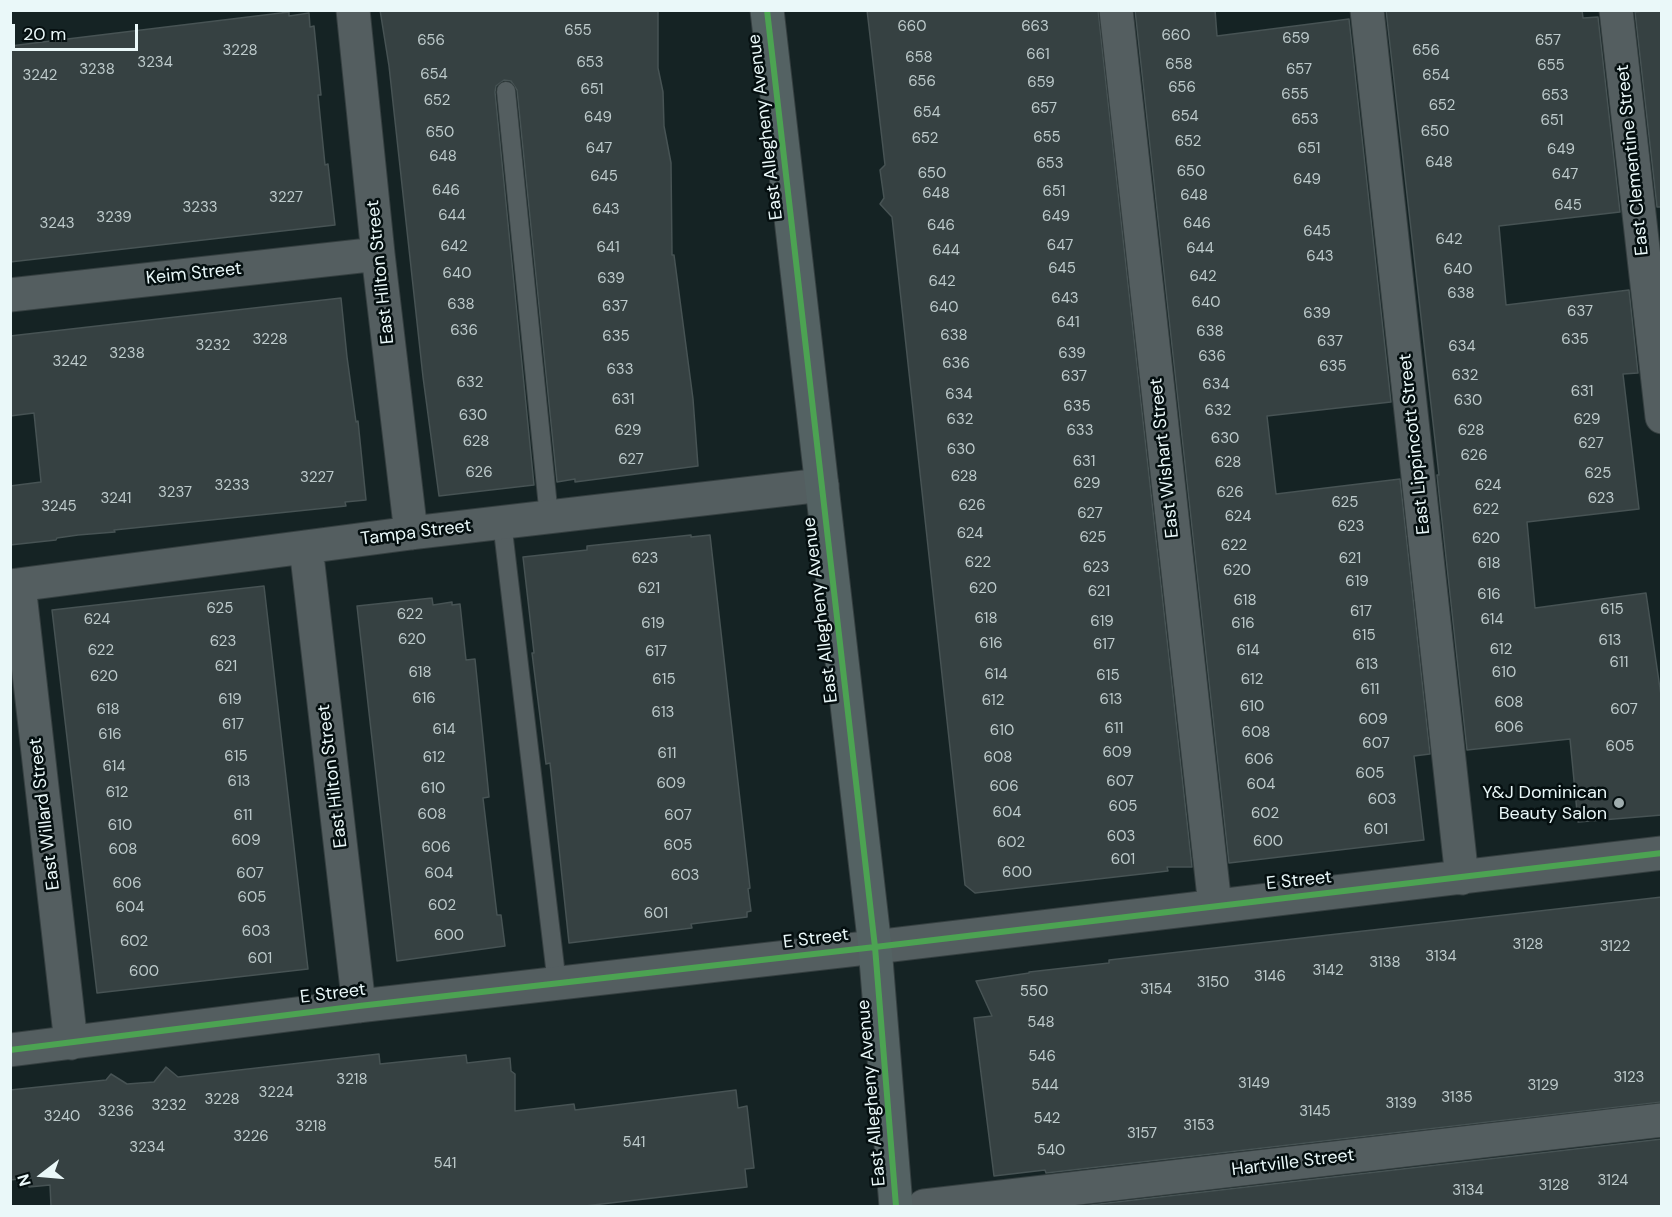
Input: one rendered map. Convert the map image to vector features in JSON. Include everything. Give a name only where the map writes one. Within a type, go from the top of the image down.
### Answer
[{"type":"main road","name":"East Allegheny Avenue","points":[[767,10],[875,947],[896,1206]]},
{"type":"street","name":"East Hilton Street","points":[[353,10],[378,254],[411,533]]},
{"type":"street","name":"East Wishart Street","points":[[1116,10],[1215,906]]},
{"type":"street","name":"East Lippincott Street","points":[[1367,10],[1462,878]]},
{"type":"street","name":"East Clementine Street","points":[[1616,10],[1662,417]]},
{"type":"street","name":"Keim Street","points":[[10,295],[378,254]]},
{"type":"street","name":"Tampa Street","points":[[15,586],[411,533],[822,485]]},
{"type":"street","name":"East Hilton Street","points":[[306,547],[360,1006]]},
{"type":"street","name":"East Willard Street","points":[[15,586],[71,1043]]},
{"type":"street","name":"E Street","points":[[10,1050],[360,1006],[1662,853]]},
{"type":"street","name":"Hartville Street","points":[[924,1206],[1662,1120]]},
{"type":"lane","points":[[506,91],[549,517]]},
{"type":"lane","points":[[502,522],[557,984]]},
{"type":"building","points":[[380,10],[658,10],[658,68],[663,92],[664,126],[671,163],[672,255],[674,255],[693,399],[698,466],[575,482],[575,479],[557,482],[517,90],[511,81],[504,80],[496,86],[495,92],[534,485],[439,496],[423,377],[389,66]]},
{"type":"building","points":[[867,10],[1098,10],[1192,867],[1167,867],[1168,871],[975,893],[965,885],[892,217],[880,204],[884,198],[880,170],[885,165]]},
{"type":"building","points":[[1135,10],[1215,10],[1217,36],[1349,19],[1391,402],[1267,416],[1276,494],[1400,479],[1430,754],[1414,756],[1424,840],[1229,863]]},
{"type":"building","points":[[1386,10],[1582,10],[1583,18],[1598,17],[1620,212],[1499,226],[1506,305],[1629,290],[1638,373],[1623,374],[1639,509],[1527,522],[1535,608],[1646,593],[1662,702],[1662,815],[1578,822],[1570,739],[1467,750],[1437,475],[1439,475]]},
{"type":"building","points":[[1662,10],[1662,207],[1657,207],[1635,12]]},
{"type":"building","points":[[289,12],[289,16],[309,13],[310,27],[314,26],[325,165],[328,164],[335,225],[10,262],[10,46]]},
{"type":"building","points":[[341,298],[366,500],[345,502],[346,506],[114,530],[115,532],[10,545],[10,486],[41,482],[34,413],[10,416],[10,336]]},
{"type":"building","points":[[691,535],[691,537],[710,535],[751,911],[747,912],[747,917],[691,924],[692,928],[569,943],[550,763],[546,764],[523,557],[587,550],[587,546]]},
{"type":"building","points":[[264,586],[308,969],[97,993],[52,610]]},
{"type":"building","points":[[432,598],[433,605],[452,602],[452,605],[460,604],[466,660],[475,659],[489,797],[483,798],[497,915],[501,915],[505,946],[397,961],[357,606]]},
{"type":"building","points":[[1662,897],[1662,1102],[1046,1173],[1045,1170],[994,1176],[974,1018],[992,1016],[976,981],[1029,972],[1109,963],[1109,960]]},
{"type":"building","points":[[379,1054],[380,1064],[466,1055],[467,1063],[510,1058],[511,1071],[515,1074],[515,1111],[574,1104],[575,1110],[736,1090],[738,1108],[747,1106],[754,1168],[745,1169],[747,1187],[585,1206],[51,1206],[50,1185],[29,1187],[28,1178],[10,1180],[10,1090],[106,1080],[111,1074],[127,1084],[154,1082],[166,1067],[178,1077]]},
{"type":"building","points":[[1662,1139],[1662,1206],[1082,1206]]},
{"type":"cycle path","points":[[767,10],[875,947],[896,1206]]},
{"type":"cycle path","points":[[10,1050],[359,1006],[1662,853]]},
{"type":"place","name":"Y&J Dominican Beauty Salon","points":[[1619,803]]}]
